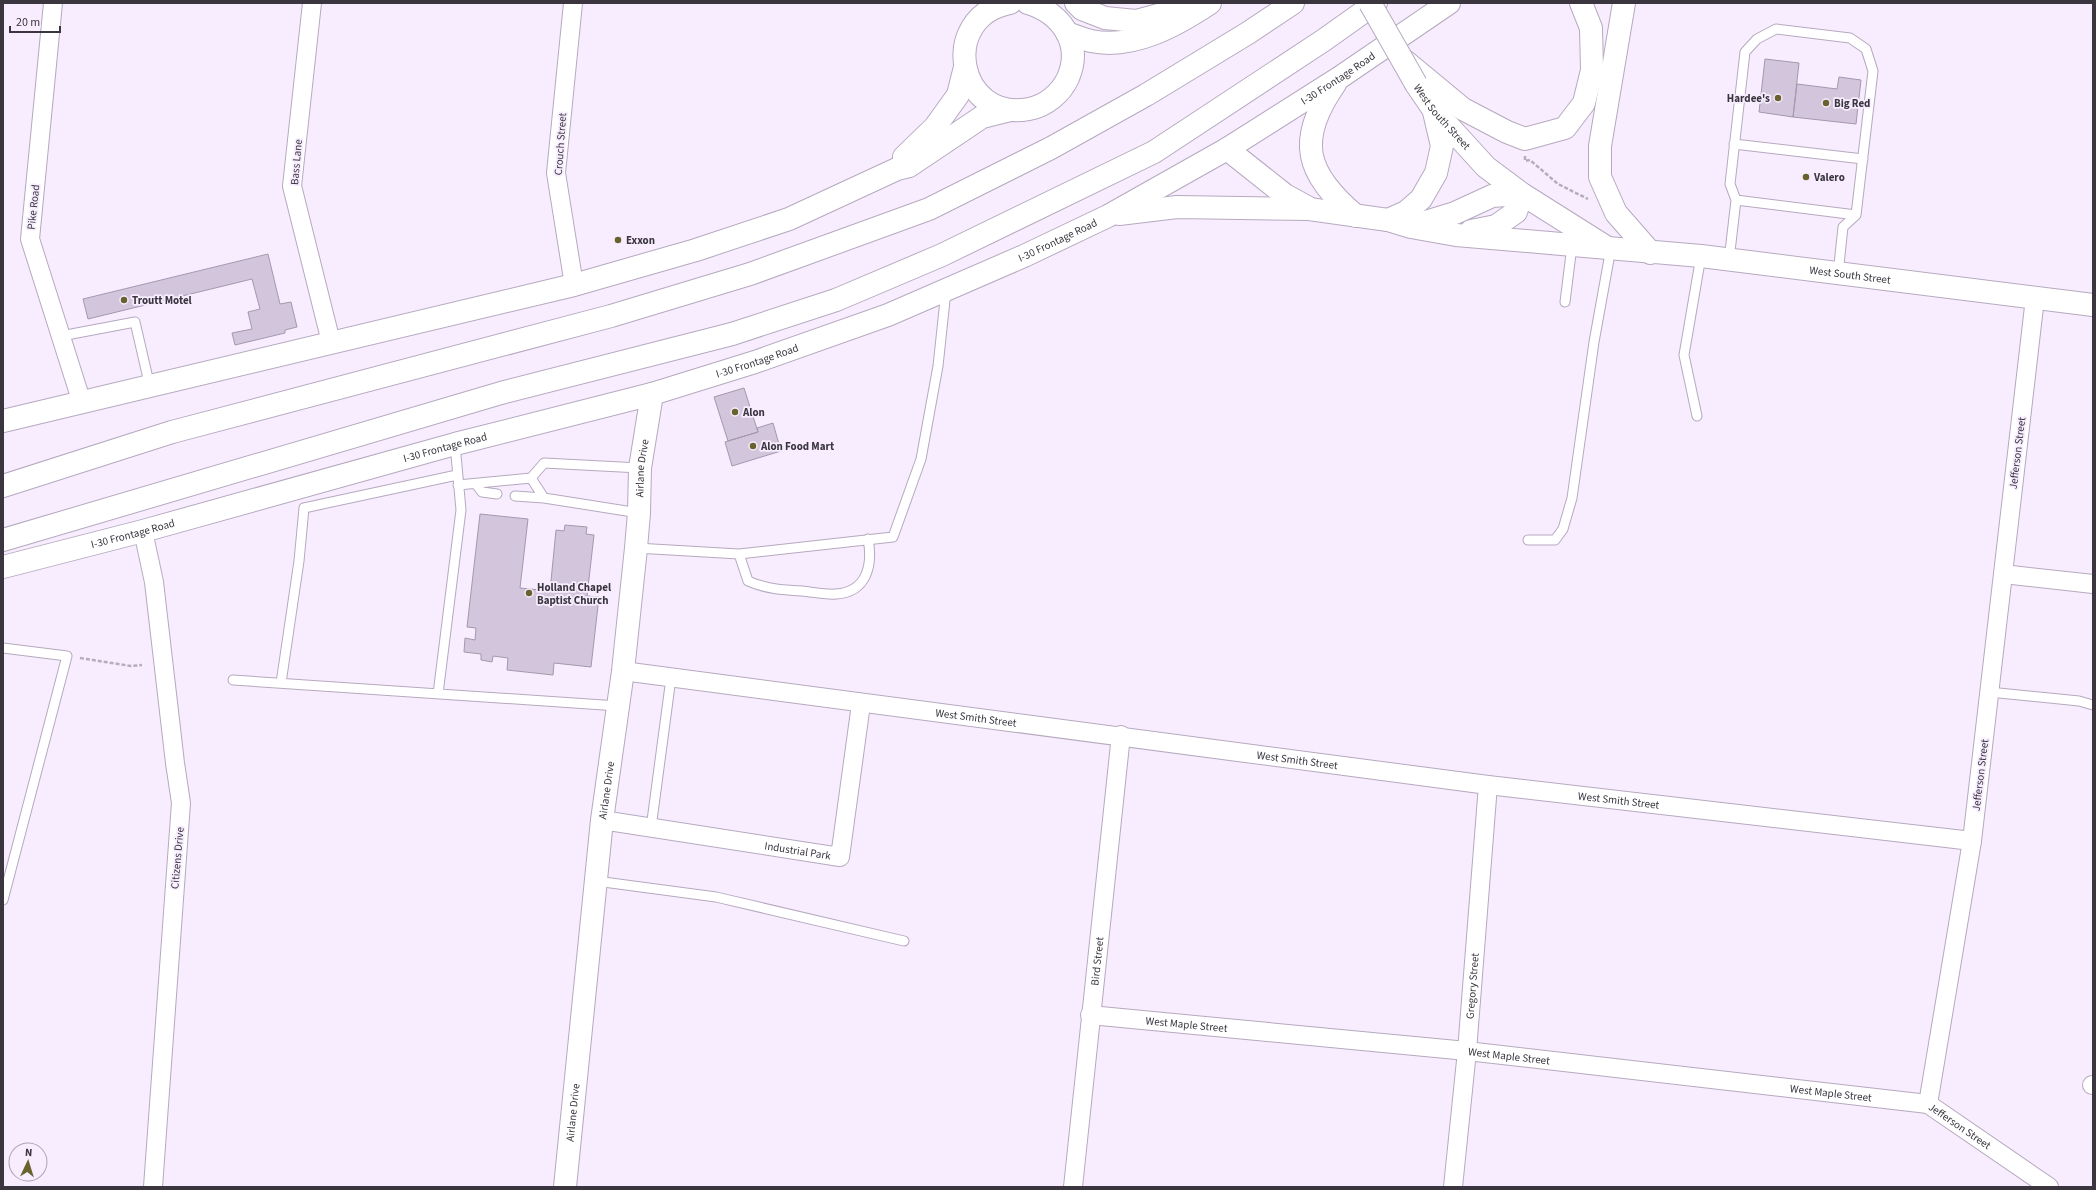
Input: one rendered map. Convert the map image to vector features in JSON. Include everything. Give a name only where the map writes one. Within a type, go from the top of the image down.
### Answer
[{"type":"main road","points":[[1010,3],[989,7],[971,29],[966,41],[964,54],[965,67],[969,79],[976,91],[986,100],[1010,110]]},
{"type":"main road","points":[[1076,3],[1082,9],[1104,18],[1136,21],[1169,12],[1203,8]]},
{"type":"main road","points":[[3,486],[172,432],[612,316],[750,274],[929,209],[1051,148],[1146,95],[1248,33],[1293,3]]},
{"type":"main road","points":[[1357,3],[1375,7]]},
{"type":"main road","name":"I-30 Frontage Road","points":[[3,571],[455,444],[652,394],[755,362],[881,317],[1024,256],[1108,216],[1227,149],[1339,78],[1449,3]]},
{"type":"main road","points":[[1401,57],[1463,109],[1507,132],[1525,139],[1565,128],[1584,103],[1592,70],[1591,28],[1581,3]]},
{"type":"main road","points":[[1608,3],[1618,39]]},
{"type":"main road","points":[[1624,3],[1600,146],[1600,177],[1616,213],[1651,253]]},
{"type":"main road","points":[[3,421],[574,285],[696,250],[789,219],[897,169],[909,166],[982,117],[1010,110],[1036,108],[1052,98],[1065,83],[1070,71],[1072,58],[1071,45],[1067,33],[1060,22],[1051,13],[1035,4]]},
{"type":"main road","points":[[3,540],[501,393],[732,334],[836,300],[942,256],[1154,152],[1375,7]]},
{"type":"main road","name":"West South Street","points":[[1375,7],[1416,84],[1433,109],[1486,167],[1522,194],[1609,248]]},
{"type":"main road","points":[[1067,33],[1092,41],[1143,38],[1170,27],[1203,8]]},
{"type":"main road","points":[[897,169],[906,154],[935,127],[958,95],[965,67]]},
{"type":"main road","points":[[1339,78],[1320,105],[1315,117],[1311,140],[1312,154],[1319,177],[1327,189],[1356,216]]},
{"type":"main road","points":[[1388,220],[1406,212],[1421,199],[1436,173],[1442,146],[1433,109]]},
{"type":"main road","name":"West South Street","points":[[1227,149],[1285,195],[1309,209]]},
{"type":"main road","points":[[1411,227],[1455,213],[1492,196],[1522,194],[1516,212],[1496,226],[1456,234]]},
{"type":"main road","name":"West South Street","points":[[1108,216],[1177,207],[1309,209],[1388,220],[1411,227],[1456,234],[1572,246],[1701,256],[2093,305]]},
{"type":"main road","name":"Airlane Drive","points":[[565,1187],[602,820],[623,671],[636,548],[639,513],[640,468],[652,394]]},
{"type":"street","name":"Pike Road","points":[[53,3],[30,239],[82,403]]},
{"type":"street","name":"Bass Lane","points":[[312,3],[292,186],[331,342]]},
{"type":"street","name":"Crouch Street","points":[[573,3],[556,173],[574,285]]},
{"type":"street","name":"Jefferson Street","points":[[2036,298],[1972,841],[1928,1104],[2049,1187]]},
{"type":"street","name":"Citizens Drive","points":[[143,531],[154,582],[181,803],[153,1187]]},
{"type":"street","points":[[2003,574],[2093,584]]},
{"type":"street","name":"West Smith Street","points":[[623,671],[861,704],[1121,736],[1488,785],[1972,841]]},
{"type":"street","name":"Industrial Park","points":[[602,820],[840,856],[861,704]]},
{"type":"street","name":"Bird Street","points":[[1073,1187],[1090,1015],[1121,736]]},
{"type":"street","name":"Gregory Street","points":[[1453,1187],[1468,1051],[1488,785]]},
{"type":"street","name":"West Maple Street","points":[[1090,1015],[1468,1051],[1928,1104]]},
{"type":"lane","points":[[1729,260],[1736,200],[1730,184],[1745,52],[1757,39],[1776,29],[1850,38],[1866,49],[1873,71],[1856,215],[1843,227],[1838,274]]},
{"type":"lane","points":[[1734,144],[1863,159]]},
{"type":"lane","points":[[1736,200],[1856,215]]},
{"type":"lane","points":[[1565,302],[1572,246]]},
{"type":"lane","points":[[1528,540],[1555,540],[1563,529],[1572,498],[1609,248]]},
{"type":"lane","points":[[1697,416],[1684,355],[1701,256]]},
{"type":"lane","points":[[636,548],[739,554],[893,536],[921,459],[938,366],[946,290]]},
{"type":"lane","points":[[61,336],[135,322],[150,386]]},
{"type":"lane","points":[[438,694],[461,510],[455,444]]},
{"type":"lane","points":[[458,485],[531,478],[544,463],[640,468]]},
{"type":"lane","points":[[281,684],[299,561],[304,508],[458,475]]},
{"type":"lane","points":[[531,478],[544,498]]},
{"type":"lane","points":[[476,484],[482,492],[498,494]]},
{"type":"lane","points":[[515,496],[544,498],[639,513]]},
{"type":"lane","points":[[739,554],[748,581],[763,588],[836,594],[851,590],[865,580],[871,554],[868,540]]},
{"type":"lane","points":[[3,648],[66,656],[3,900]]},
{"type":"lane","points":[[651,828],[672,678]]},
{"type":"lane","points":[[233,680],[618,706]]},
{"type":"lane","points":[[1989,692],[2079,701],[2093,705]]},
{"type":"lane","points":[[596,882],[716,897],[904,941]]},
{"type":"path","points":[[1525,154],[1525,161],[1530,160],[1558,184],[1593,201]]},
{"type":"path","points":[[66,656],[131,666],[142,665]]},
{"type":"building","name":"Hardee's","points":[[1765,59],[1799,63],[1793,117],[1759,112]]},
{"type":"building","name":"Big Red","points":[[1839,77],[1861,80],[1856,124],[1793,117],[1797,84],[1837,89]]},
{"type":"building","name":"Troutt Motel","points":[[268,254],[280,304],[291,302],[297,327],[285,330],[285,333],[235,345],[232,333],[252,329],[248,312],[260,309],[252,279],[88,319],[83,299]]},
{"type":"building","name":"Alon","points":[[744,388],[758,432],[728,441],[714,397]]},
{"type":"building","name":"Alon Food Mart","points":[[773,423],[781,451],[732,466],[725,442],[758,432],[757,428]]},
{"type":"building","name":"Holland Chapel Baptist Church","points":[[480,514],[528,519],[520,588],[550,591],[556,530],[564,531],[565,525],[587,527],[586,534],[594,535],[587,596],[599,597],[591,667],[554,663],[553,675],[507,670],[508,658],[493,656],[492,662],[481,660],[481,654],[464,652],[465,638],[475,640],[476,628],[467,627]]},
{"type":"place","name":"Hardee's","points":[[1778,98]]},
{"type":"place","name":"Big Red","points":[[1826,103]]},
{"type":"place","name":"Valero","points":[[1806,177]]},
{"type":"place","name":"Exxon","points":[[618,240]]},
{"type":"place","name":"Troutt Motel","points":[[124,300]]},
{"type":"place","name":"Alon","points":[[735,412]]},
{"type":"place","name":"Alon Food Mart","points":[[753,446]]},
{"type":"place","name":"Holland Chapel Baptist Church","points":[[529,593]]}]
